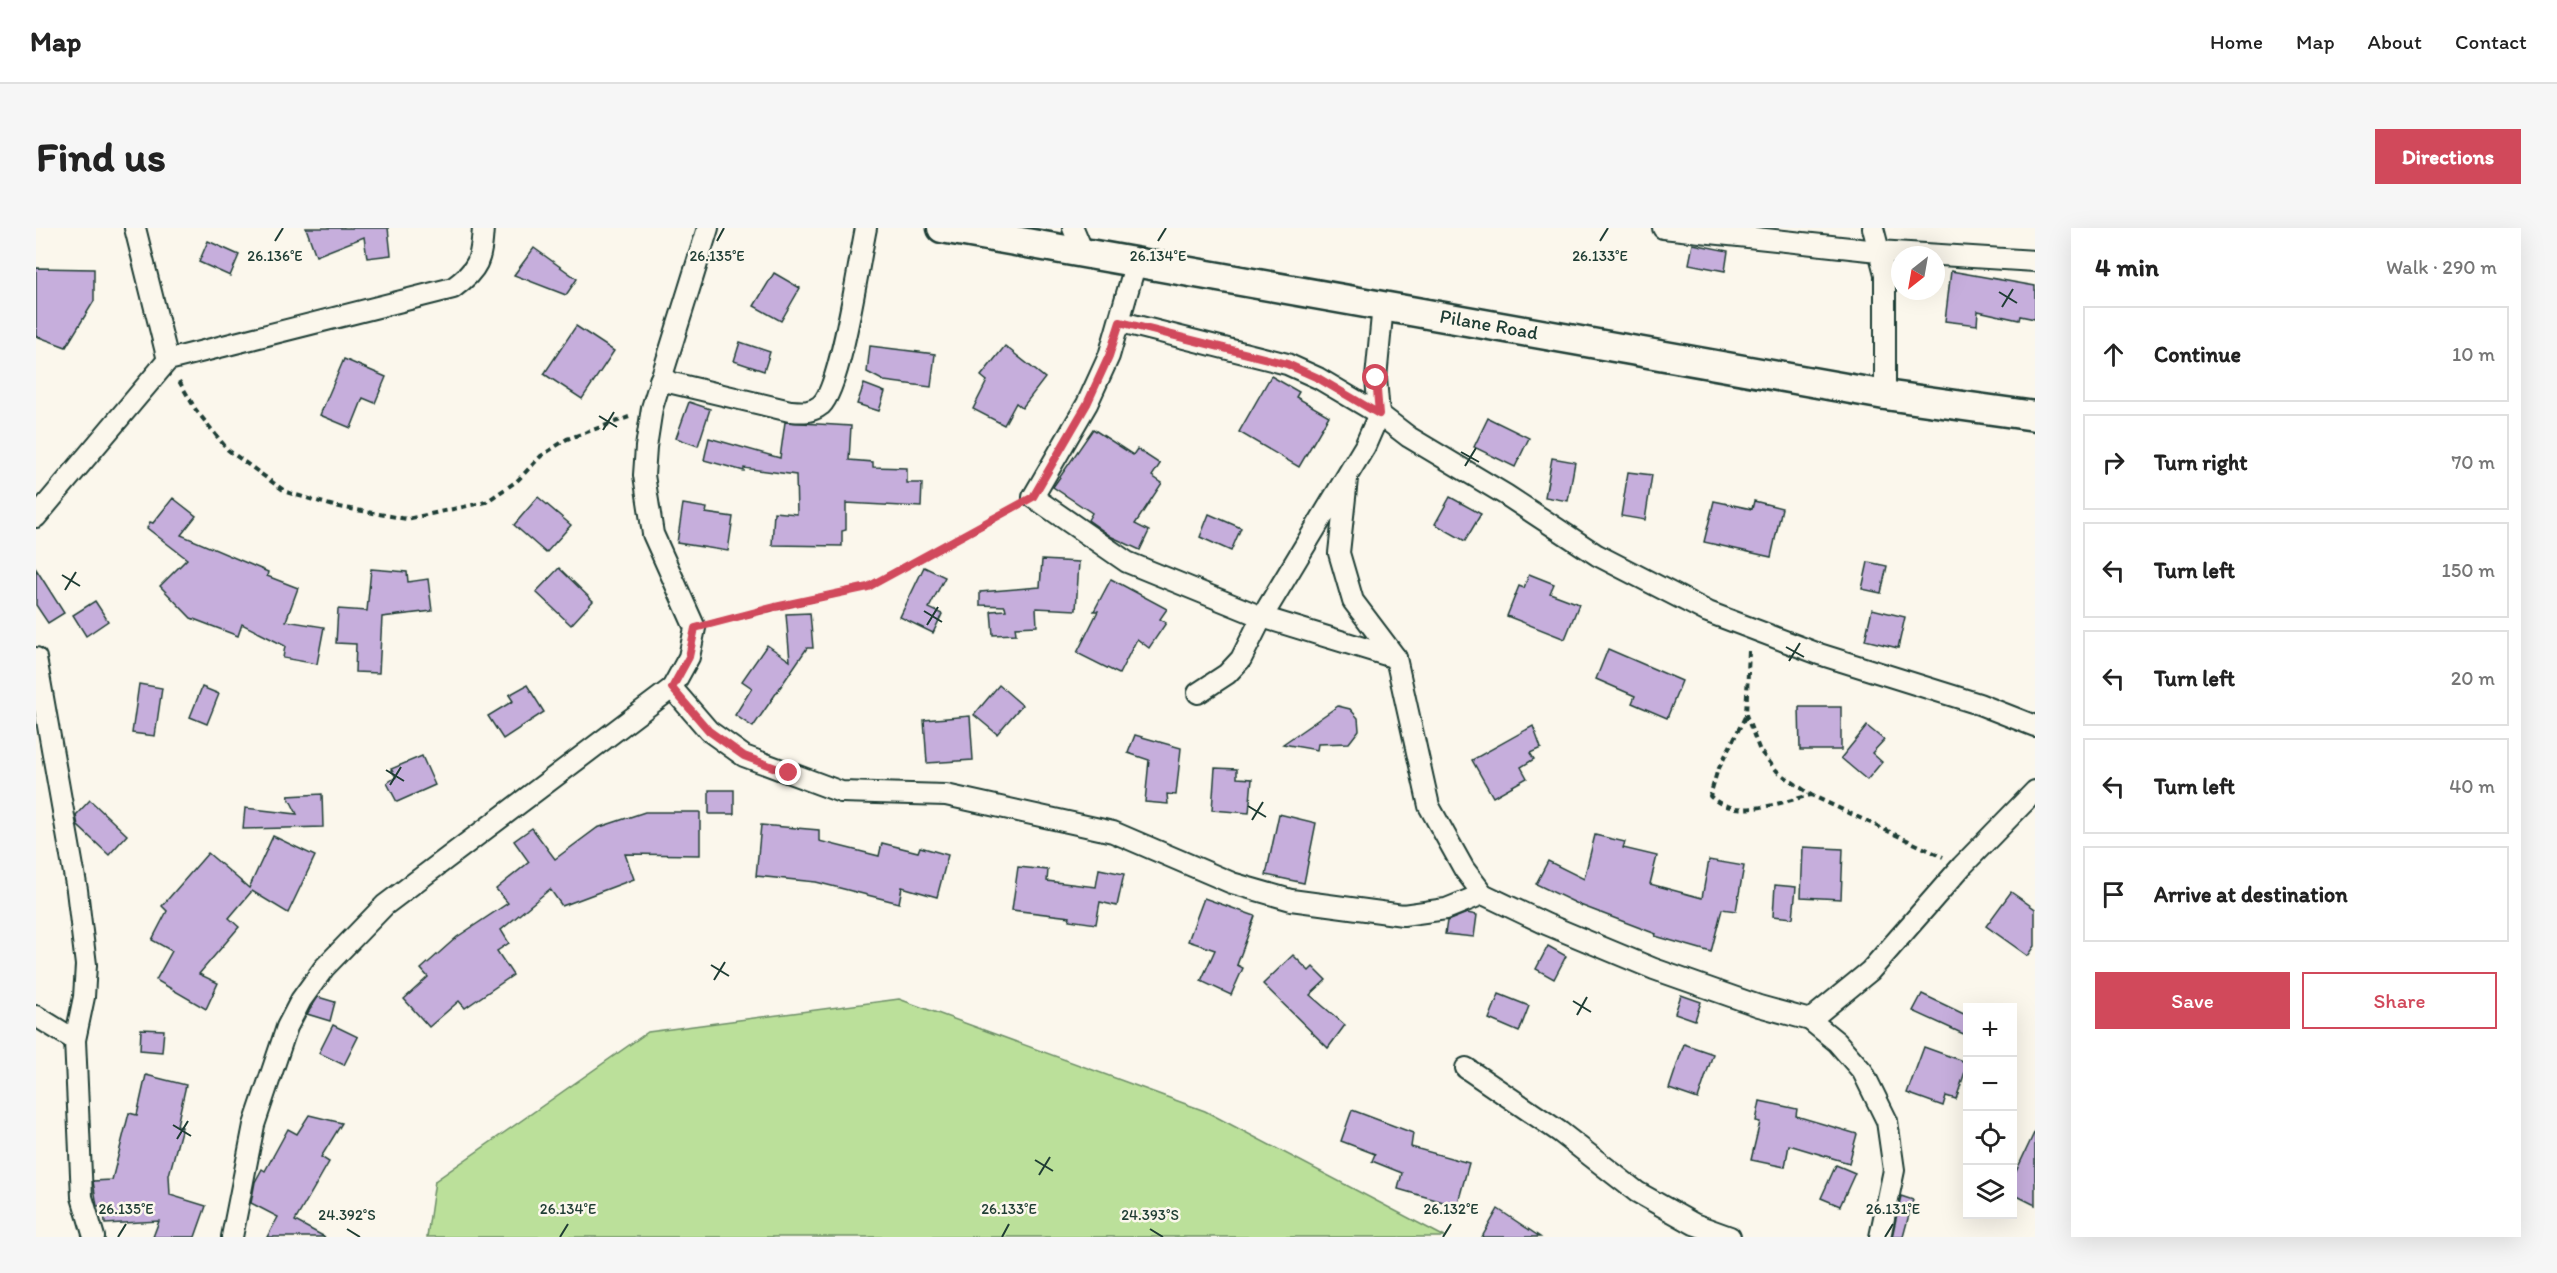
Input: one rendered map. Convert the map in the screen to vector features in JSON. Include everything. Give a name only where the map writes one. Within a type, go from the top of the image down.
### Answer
[{"type":"main road","name":"Pilane Road","points":[[942,228],[1078,240],[1136,262],[1885,395],[2035,416]]},
{"type":"street","points":[[135,228],[168,360]]},
{"type":"street","points":[[36,517],[168,360],[453,288],[471,275],[482,256],[483,228]]},
{"type":"street","points":[[232,1237],[254,1125],[287,1027],[301,1000],[324,968],[385,905],[672,688],[689,657],[695,628],[652,534],[644,475],[652,408],[708,228]]},
{"type":"street","points":[[660,380],[790,411],[809,412],[821,405],[835,380],[866,228]]},
{"type":"street","points":[[1663,228],[1878,251],[2035,261]]},
{"type":"street","points":[[1873,228],[1885,274],[1885,395]]},
{"type":"street","points":[[1136,262],[1109,356],[1087,404],[1033,497],[1127,562],[1262,617],[1396,658]]},
{"type":"street","points":[[1198,693],[1227,674],[1241,659],[1262,617],[1347,479],[1379,414],[1376,378],[1383,305]]},
{"type":"street","points":[[1120,322],[1287,364],[1318,378],[1379,414],[1409,437],[1506,495],[1597,555],[1708,612],[1819,654],[1980,704],[2035,726]]},
{"type":"street","points":[[1347,479],[1339,553],[1353,601],[1396,658],[1429,806],[1464,869],[1483,894],[1546,924],[1654,969],[1810,1020],[1837,1042],[1863,1072],[1887,1121],[1894,1170],[1880,1237]]},
{"type":"street","points":[[36,658],[77,890],[86,965],[84,997],[75,1040],[82,1197],[93,1236]]},
{"type":"street","points":[[672,688],[709,731],[744,756],[841,792],[946,795],[1113,832],[1232,883],[1291,900],[1403,915],[1446,909],[1483,894]]},
{"type":"street","points":[[1810,1020],[1870,971],[1962,866],[2035,791]]},
{"type":"street","points":[[36,1016],[75,1040]]},
{"type":"street","points":[[1466,1068],[1560,1132],[1637,1192],[1694,1224],[1730,1237]]},
{"type":"path","points":[[168,360],[196,410],[228,450],[286,492],[334,506],[407,519],[486,502],[517,481],[541,456],[567,439],[652,408]]},
{"type":"path","points":[[695,628],[775,607],[868,587],[1033,497]]},
{"type":"path","points":[[1750,629],[1746,716],[1760,751],[1777,771],[1811,795],[1867,819],[1962,866]]},
{"type":"path","points":[[1746,716],[1717,772],[1710,796],[1716,802],[1731,809],[1757,808],[1811,795]]},
{"type":"green space","points":[[899,999],[1205,1111],[1445,1237],[427,1237],[435,1181],[648,1032]]},
{"type":"building","points":[[306,228],[388,228],[391,255],[367,258],[364,237],[316,256]]},
{"type":"building","points":[[208,241],[239,255],[230,276],[199,262]]},
{"type":"building","points":[[1693,244],[1728,251],[1725,271],[1689,264]]},
{"type":"building","points":[[534,248],[577,279],[566,295],[514,275]]},
{"type":"building","points":[[36,268],[94,269],[94,301],[66,347],[36,336]]},
{"type":"building","points":[[1951,271],[2035,286],[2035,319],[2020,316],[2019,320],[1978,311],[1977,325],[1945,321]]},
{"type":"building","points":[[774,273],[800,288],[781,321],[754,306]]},
{"type":"building","points":[[576,326],[614,351],[582,399],[544,374]]},
{"type":"building","points":[[740,342],[770,352],[764,371],[734,361]]},
{"type":"building","points":[[870,346],[935,354],[931,387],[884,381],[867,372]]},
{"type":"building","points":[[1005,346],[1045,378],[1022,408],[1016,403],[1004,425],[973,409],[987,381],[981,376]]},
{"type":"building","points":[[344,359],[386,377],[375,403],[363,398],[351,428],[320,415]]},
{"type":"building","points":[[1271,376],[1299,392],[1296,397],[1329,416],[1299,467],[1239,432]]},
{"type":"building","points":[[864,384],[885,392],[879,411],[857,404]]},
{"type":"building","points":[[689,402],[710,409],[698,446],[676,438]]},
{"type":"building","points":[[1488,418],[1529,438],[1515,467],[1474,447]]},
{"type":"building","points":[[785,422],[851,426],[849,460],[873,462],[873,467],[907,468],[907,483],[922,483],[921,507],[846,503],[846,530],[842,531],[842,546],[772,545],[774,512],[797,514],[796,475],[744,468],[744,471],[704,460],[709,438],[780,458]]},
{"type":"building","points":[[1093,429],[1133,455],[1137,449],[1160,464],[1152,476],[1162,483],[1135,524],[1149,531],[1140,550],[1112,537],[1088,520],[1092,513],[1053,487]]},
{"type":"building","points":[[1552,458],[1575,462],[1568,501],[1545,497]]},
{"type":"building","points":[[1628,472],[1652,475],[1645,520],[1621,516]]},
{"type":"building","points":[[538,497],[571,525],[546,553],[514,525]]},
{"type":"building","points":[[1450,497],[1481,514],[1465,541],[1435,524]]},
{"type":"building","points":[[173,498],[196,516],[181,535],[268,572],[267,576],[298,588],[286,621],[324,627],[317,664],[283,658],[285,646],[242,624],[238,636],[191,618],[160,586],[187,559],[147,528]]},
{"type":"building","points":[[1714,501],[1752,509],[1754,501],[1782,508],[1771,557],[1704,542]]},
{"type":"building","points":[[683,504],[707,508],[706,513],[733,517],[728,551],[677,543]]},
{"type":"building","points":[[1209,514],[1241,528],[1231,551],[1200,537]]},
{"type":"building","points":[[1042,560],[1079,562],[1076,610],[1036,608],[1037,626],[1015,627],[1016,634],[993,635],[991,611],[1006,610],[1005,606],[980,605],[980,592],[1040,587]]},
{"type":"building","points":[[1868,562],[1887,566],[1881,593],[1862,589]]},
{"type":"building","points":[[924,567],[945,577],[929,608],[942,614],[933,633],[900,617]]},
{"type":"building","points":[[559,568],[593,601],[571,625],[536,592]]},
{"type":"building","points":[[36,569],[64,613],[48,623],[36,605]]},
{"type":"building","points":[[371,569],[407,572],[408,582],[428,579],[432,611],[382,617],[379,673],[355,672],[356,644],[336,643],[338,609],[367,611]]},
{"type":"building","points":[[1529,574],[1554,584],[1550,593],[1579,604],[1565,639],[1507,616],[1519,586],[1524,588]]},
{"type":"building","points":[[1111,579],[1167,609],[1160,619],[1166,623],[1149,648],[1137,639],[1119,674],[1077,653],[1098,611],[1094,611]]},
{"type":"building","points":[[95,601],[108,621],[86,636],[73,615]]},
{"type":"building","points":[[1872,609],[1905,617],[1898,648],[1865,640]]},
{"type":"building","points":[[810,613],[813,648],[807,648],[753,727],[735,715],[752,688],[742,681],[767,645],[790,661],[786,614]]},
{"type":"building","points":[[1608,649],[1682,681],[1667,718],[1632,703],[1635,696],[1596,679]]},
{"type":"building","points":[[139,684],[162,688],[155,736],[132,733]]},
{"type":"building","points":[[527,685],[544,712],[503,739],[488,716],[513,701],[509,695]]},
{"type":"building","points":[[999,685],[1022,705],[997,734],[974,715]]},
{"type":"building","points":[[202,687],[219,694],[207,724],[190,717]]},
{"type":"building","points":[[1338,706],[1350,709],[1358,718],[1359,730],[1349,743],[1318,744],[1317,750],[1283,744]]},
{"type":"building","points":[[1799,707],[1841,707],[1841,750],[1800,750]]},
{"type":"building","points":[[970,716],[973,760],[927,763],[924,720]]},
{"type":"building","points":[[1533,726],[1541,748],[1530,753],[1534,759],[1521,767],[1527,778],[1493,797],[1472,760]]},
{"type":"building","points":[[1867,726],[1884,740],[1872,753],[1882,762],[1867,780],[1841,758]]},
{"type":"building","points":[[1135,735],[1181,748],[1176,795],[1167,794],[1168,804],[1145,802],[1149,760],[1128,753]]},
{"type":"building","points":[[422,756],[435,785],[397,802],[387,783],[396,777],[391,769]]},
{"type":"building","points":[[1215,768],[1237,769],[1237,778],[1252,779],[1249,813],[1212,810]]},
{"type":"building","points":[[709,790],[734,790],[734,814],[709,814]]},
{"type":"building","points":[[322,794],[323,827],[243,829],[245,808],[297,814],[288,796]]},
{"type":"building","points":[[90,800],[127,835],[109,855],[78,826],[76,815]]},
{"type":"building","points":[[645,812],[700,812],[700,855],[625,854],[634,879],[562,906],[550,889],[501,930],[509,943],[497,951],[513,975],[465,1008],[459,1001],[429,1027],[404,999],[428,977],[421,969],[457,937],[508,903],[496,889],[529,862],[514,841],[532,828],[555,859],[597,828]]},
{"type":"building","points":[[1279,814],[1316,823],[1304,883],[1266,875]]},
{"type":"building","points":[[761,825],[819,830],[819,841],[879,856],[882,843],[918,852],[920,847],[948,855],[937,897],[902,887],[899,903],[816,882],[756,876]]},
{"type":"building","points":[[1595,835],[1625,842],[1623,848],[1657,856],[1650,884],[1702,898],[1709,860],[1744,866],[1736,911],[1722,909],[1711,952],[1655,936],[1656,934],[1580,905],[1536,884],[1548,861],[1584,879]]},
{"type":"building","points":[[273,836],[315,856],[288,913],[252,891],[229,918],[239,927],[199,974],[218,983],[206,1009],[156,980],[172,951],[152,940],[167,911],[162,906],[208,853],[249,888]]},
{"type":"building","points":[[1803,847],[1843,849],[1841,899],[1801,897]]},
{"type":"building","points":[[1018,867],[1048,870],[1047,881],[1096,887],[1099,869],[1124,874],[1117,906],[1100,902],[1096,924],[1069,920],[1070,917],[1012,910]]},
{"type":"building","points":[[1775,885],[1796,887],[1793,918],[1773,916]]},
{"type":"building","points":[[2011,892],[2035,909],[2035,946],[2028,956],[1986,926]]},
{"type":"building","points":[[1204,898],[1255,916],[1237,965],[1243,968],[1231,995],[1201,981],[1215,950],[1188,941]]},
{"type":"building","points":[[1467,913],[1477,915],[1474,937],[1445,934],[1447,921]]},
{"type":"building","points":[[1548,946],[1566,956],[1554,979],[1536,969]]},
{"type":"building","points":[[1293,955],[1309,971],[1313,967],[1326,980],[1310,995],[1345,1025],[1328,1048],[1263,984]]},
{"type":"building","points":[[1499,994],[1529,1006],[1519,1032],[1489,1019]]},
{"type":"building","points":[[1922,994],[1963,1014],[1963,1034],[1913,1011]]},
{"type":"building","points":[[1681,995],[1701,1002],[1695,1020],[1675,1013]]},
{"type":"building","points":[[318,997],[335,1002],[330,1021],[307,1014]]},
{"type":"building","points":[[333,1025],[358,1037],[344,1065],[319,1053]]},
{"type":"building","points":[[141,1029],[164,1030],[162,1052],[140,1050]]},
{"type":"building","points":[[1684,1044],[1713,1054],[1698,1099],[1669,1089]]},
{"type":"building","points":[[1924,1047],[1963,1061],[1963,1078],[1956,1099],[1946,1096],[1943,1106],[1907,1093]]},
{"type":"building","points":[[146,1075],[186,1085],[177,1125],[182,1127],[169,1175],[170,1195],[206,1206],[195,1237],[153,1237],[159,1221],[105,1224],[104,1206],[97,1206],[93,1181],[112,1180],[129,1113],[137,1115]]},
{"type":"building","points":[[1760,1101],[1797,1109],[1796,1116],[1857,1134],[1849,1163],[1789,1145],[1785,1167],[1751,1160],[1760,1122],[1756,1121]]},
{"type":"building","points":[[1352,1110],[1413,1133],[1411,1147],[1469,1163],[1457,1206],[1398,1189],[1402,1173],[1372,1161],[1375,1154],[1341,1141]]},
{"type":"building","points":[[309,1115],[342,1123],[321,1157],[329,1162],[295,1221],[325,1237],[267,1237],[278,1217],[251,1203],[255,1182],[262,1169],[265,1171],[288,1129],[297,1134]]},
{"type":"building","points":[[2035,1131],[2035,1205],[2017,1196],[2017,1169]]},
{"type":"building","points":[[1836,1165],[1855,1173],[1840,1206],[1821,1198]]},
{"type":"building","points":[[1901,1196],[1913,1200],[1903,1237],[1892,1237]]},
{"type":"building","points":[[1498,1209],[1540,1237],[1482,1237]]},
{"type":"route","points":[[789,773],[744,756],[709,731],[672,688],[689,657],[695,628],[775,607],[868,587],[1033,497],[1087,404],[1109,356],[1120,322],[1287,364],[1318,378],[1379,414],[1376,378]]}]
